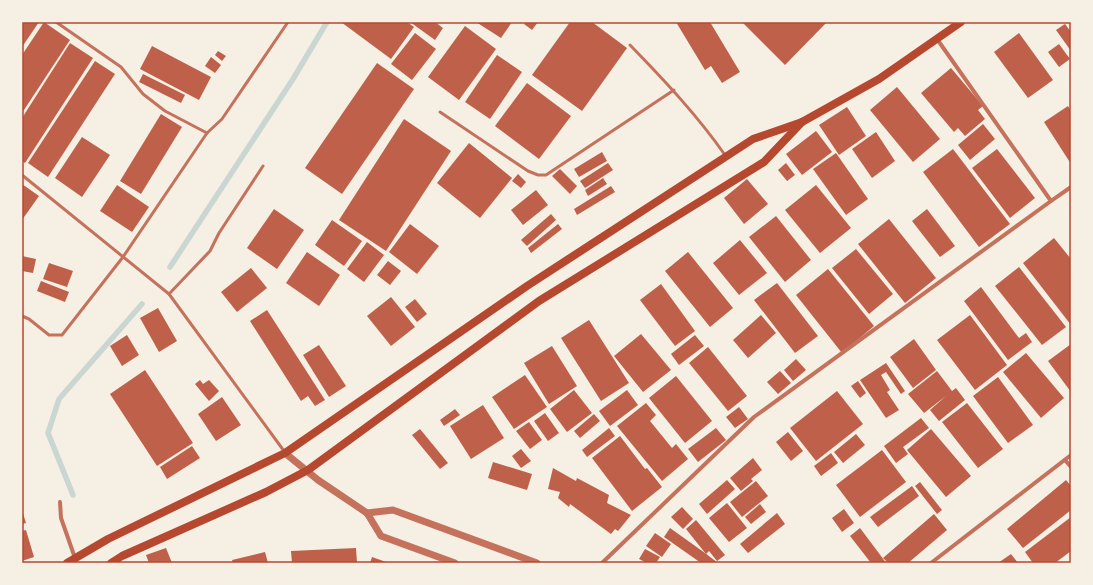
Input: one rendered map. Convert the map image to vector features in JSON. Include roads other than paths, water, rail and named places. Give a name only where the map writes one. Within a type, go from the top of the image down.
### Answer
[{"type":"main road","points":[[67,563],[108,539],[285,453],[527,286],[726,156],[753,139],[802,122],[879,79],[961,22]]},
{"type":"main road","points":[[111,563],[122,556],[266,492],[308,470],[539,302],[764,162],[802,122]]},
{"type":"street","points":[[938,39],[1051,201]]},
{"type":"street","points":[[602,563],[754,417],[1071,187]]},
{"type":"street","points":[[285,453],[342,498],[367,513],[381,536],[455,563]]},
{"type":"street","points":[[931,563],[1071,455]]},
{"type":"street","points":[[1065,460],[1071,467]]},
{"type":"street","points":[[60,502],[61,518],[74,558]]},
{"type":"street","points":[[367,513],[393,510],[538,563]]},
{"type":"lane","points":[[56,22],[121,67],[142,94],[165,111],[207,133]]},
{"type":"lane","points":[[22,316],[29,319],[49,335],[62,335],[123,257],[207,133],[222,119],[288,22]]},
{"type":"lane","points":[[630,45],[674,90],[726,156]]},
{"type":"lane","points":[[440,112],[528,171],[538,175],[546,175],[674,90]]},
{"type":"lane","points":[[168,294],[210,250],[219,233],[263,166]]},
{"type":"lane","points":[[22,175],[168,294],[285,453]]},
{"type":"waterway","points":[[170,267],[293,79],[327,22]]},
{"type":"waterway","points":[[73,495],[48,433],[59,399],[142,304]]}]
